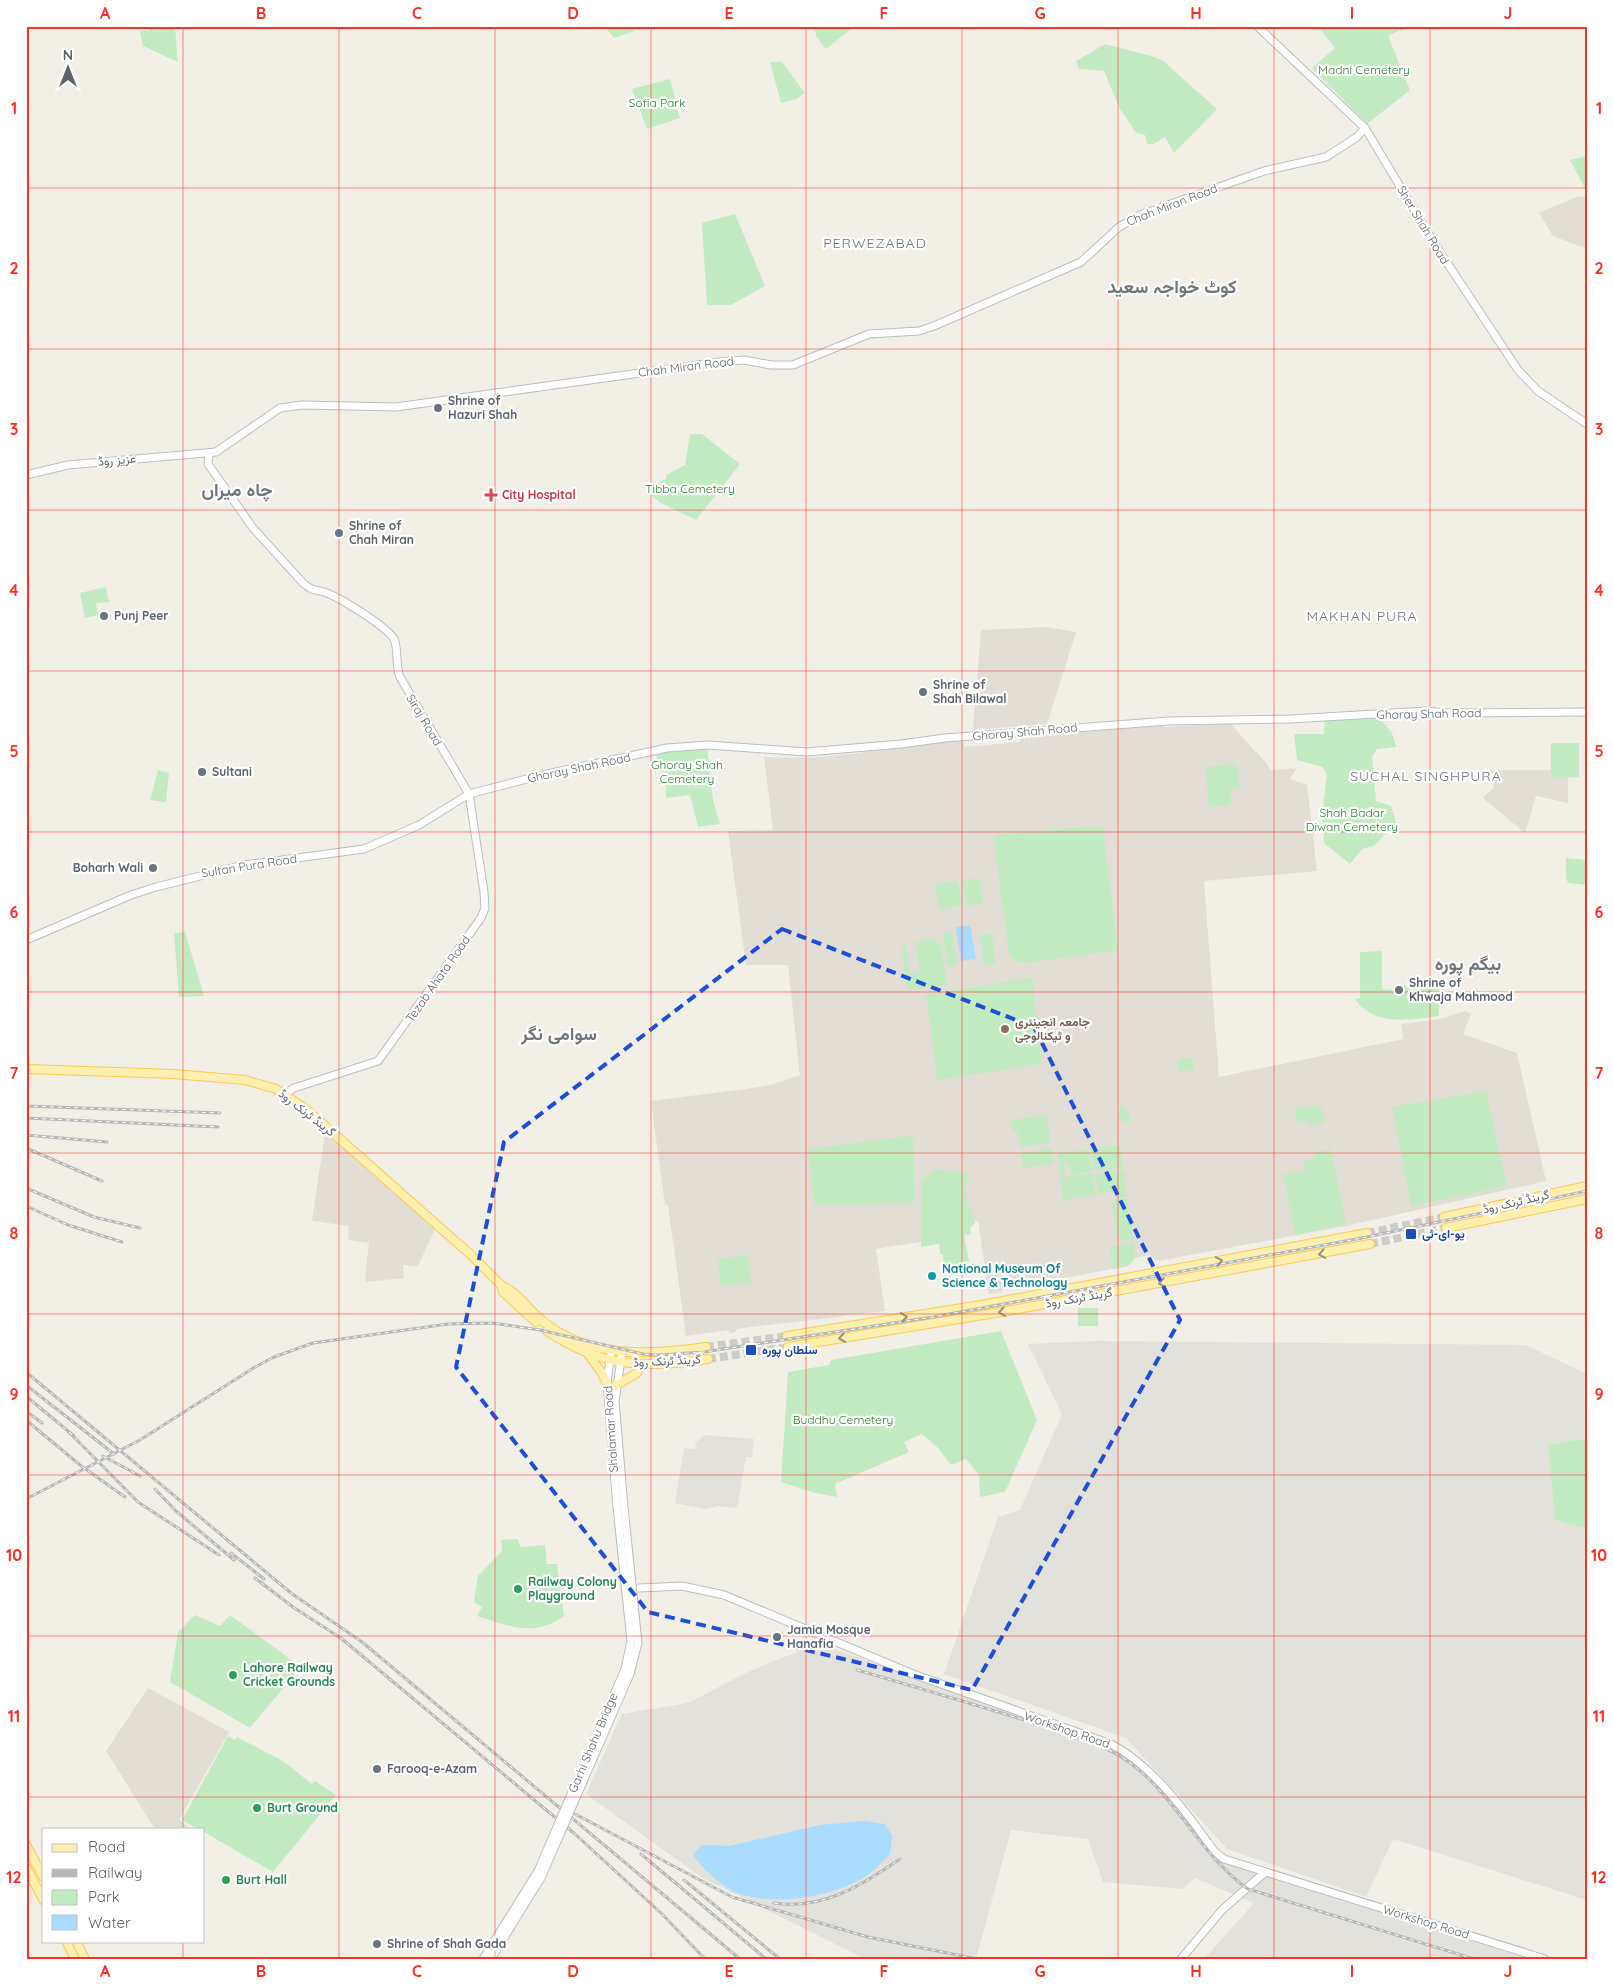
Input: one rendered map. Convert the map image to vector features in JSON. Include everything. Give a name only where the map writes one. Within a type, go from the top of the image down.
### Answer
[{"type":"main road","name":"Sher Shah Road","points":[[1257,26],[1365,128],[1438,250],[1510,360],[1538,390],[1587,424]]},
{"type":"main road","name":"Chah Miran Road","points":[[209,453],[220,451],[280,408],[315,405],[396,407],[719,362],[744,360],[772,365],[793,365],[870,334],[918,331],[1081,262],[1119,227],[1140,215],[1264,171],[1326,157],[1357,137],[1365,128]]},
{"type":"main road","name":"عزیز روڈ","points":[[26,475],[68,465],[209,453]]},
{"type":"main road","name":"Siraj Road","points":[[209,453],[208,464],[253,528],[303,583],[311,590],[327,593],[361,613],[388,632],[395,641],[397,670],[400,677],[469,794]]},
{"type":"main road","name":"Ghoray Shah Road","points":[[469,794],[667,748],[708,745],[807,752],[901,744],[945,738],[1168,721],[1284,719],[1426,712],[1587,712]]},
{"type":"main road","name":"Sultan Pura Road","points":[[26,940],[130,895],[195,875],[244,865],[364,849],[419,826],[469,794]]},
{"type":"main road","name":"Tezab Ahata Road","points":[[285,1094],[294,1088],[378,1061],[481,918],[485,908],[484,892],[469,794]]},
{"type":"main road","name":"گرینڈ ٹرنک روڈ","points":[[26,1069],[206,1076],[258,1083],[285,1094],[306,1109],[462,1247],[502,1286],[508,1288],[530,1311],[554,1329],[574,1339],[611,1351],[654,1354],[706,1347]]},
{"type":"main road","name":"گرینڈ ٹرنک روڈ","points":[[1444,1217],[1587,1186]]},
{"type":"main road","name":"گرینڈ ٹرنک روڈ","points":[[1446,1228],[1587,1198]]},
{"type":"main road","name":"گرینڈ ٹرنک روڈ","points":[[787,1336],[981,1305],[1367,1233]]},
{"type":"main road","name":"گرینڈ ٹرنک روڈ","points":[[788,1347],[991,1314],[1265,1265],[1370,1244]]},
{"type":"main road","points":[[1264,1253],[1265,1265]]},
{"type":"main road","name":"گرینڈ ٹرنک روڈ","points":[[502,1286],[503,1292],[528,1316],[558,1338],[587,1353],[610,1361],[641,1365],[708,1359]]},
{"type":"main road","name":"Shalamar Road","points":[[611,1351],[611,1385],[620,1507]]},
{"type":"main road","name":"Shalamar Road","points":[[611,1385],[622,1352]]},
{"type":"main road","points":[[587,1353],[611,1385],[637,1372],[641,1365]]},
{"type":"main road","name":"Garhi Shahu Bridge","points":[[483,1959],[538,1871],[625,1669],[631,1641],[620,1507]]},
{"type":"main road","name":"Garhi Shahu Bridge","points":[[491,1959],[542,1878],[594,1760],[634,1660],[638,1643],[637,1631],[620,1507]]},
{"type":"main road","name":"Workshop Road","points":[[640,1588],[682,1586],[724,1595],[913,1674],[1111,1744],[1138,1762],[1157,1780],[1220,1857],[1231,1863],[1545,1959]]},
{"type":"main road","points":[[26,1845],[42,1874]]},
{"type":"main road","points":[[26,1867],[42,1897]]},
{"type":"main road","points":[[1181,1959],[1222,1910],[1264,1873]]},
{"type":"main road","points":[[67,1942],[76,1959]]},
{"type":"main road","points":[[76,1942],[85,1959]]},
{"type":"highlighted area","points":[[782,929],[1034,1027],[1180,1320],[972,1690],[648,1612],[456,1367],[504,1142]]},
{"type":"shaded area","points":[[1587,196],[1587,249],[1553,236],[1539,213],[1576,197]]},
{"type":"shaded area","points":[[1046,627],[1076,632],[1047,724],[973,730],[981,630]]},
{"type":"shaded area","name":"جامعہ انجینئری و ٹیکنالوجی","points":[[1230,723],[1271,770],[1297,768],[1290,779],[1307,785],[1317,871],[1204,881],[1219,1077],[1403,1039],[1401,1024],[1440,1019],[1465,1011],[1471,1014],[1463,1034],[1517,1053],[1546,1181],[1346,1226],[1158,1261],[1149,1255],[1144,1256],[1135,1258],[1128,1266],[989,1294],[978,1221],[972,1221],[962,1235],[876,1249],[885,1311],[736,1329],[736,1332],[729,1333],[729,1330],[686,1336],[651,1101],[767,1086],[800,1075],[788,965],[746,965],[728,831],[773,830],[764,757],[805,758],[964,741],[964,747],[1020,742],[1020,737],[1165,725],[1165,727]]},
{"type":"shaded area","points":[[1487,770],[1551,770],[1551,778],[1568,777],[1568,803],[1536,796],[1525,833],[1483,798],[1494,787]]},
{"type":"shaded area","points":[[326,1126],[437,1225],[418,1266],[403,1265],[404,1278],[365,1282],[369,1243],[348,1240],[349,1226],[312,1221]]},
{"type":"shaded area","points":[[1096,1341],[1526,1345],[1587,1374],[1587,1438],[1548,1445],[1555,1520],[1587,1529],[1587,1900],[1393,1839],[1366,1897],[1227,1849],[1126,1738],[944,1674],[998,1517],[1020,1510],[1062,1414],[1028,1344]]},
{"type":"shaded area","points":[[705,1435],[754,1439],[752,1457],[746,1457],[737,1508],[718,1506],[706,1509],[675,1503],[684,1448],[695,1449],[696,1442]]},
{"type":"shaded area","points":[[818,1643],[1120,1751],[1229,1864],[1529,1959],[1204,1959],[1254,1903],[1195,1878],[1183,1889],[1103,1882],[1088,1839],[1011,1830],[976,1959],[865,1959],[701,1877],[586,1794],[622,1714],[688,1703],[748,1672]]},
{"type":"shaded area","points":[[148,1688],[229,1732],[179,1820],[191,1828],[154,1828],[106,1751]]},
{"type":"green space","points":[[149,26],[175,26],[178,62],[143,46],[140,31],[149,31]]},
{"type":"green space","points":[[604,26],[632,26],[634,31],[614,38]]},
{"type":"green space","points":[[815,26],[854,26],[826,49],[816,36]]},
{"type":"green space","name":"Madni Cemetery","points":[[1318,26],[1410,26],[1388,36],[1410,90],[1367,124],[1312,68],[1335,48]]},
{"type":"green space","points":[[1105,44],[1155,57],[1163,61],[1217,109],[1174,153],[1165,137],[1154,144],[1147,144],[1145,135],[1136,133],[1119,107],[1104,71],[1079,69],[1076,61]]},
{"type":"green space","points":[[770,62],[782,62],[805,93],[796,99],[781,103]]},
{"type":"green space","name":"Sofia Park","points":[[670,79],[680,118],[647,129],[632,89]]},
{"type":"green space","points":[[1587,156],[1587,192],[1570,160]]},
{"type":"green space","points":[[735,214],[765,286],[731,305],[707,305],[702,223]]},
{"type":"green space","name":"Tibba Cemetery","points":[[690,434],[702,434],[740,464],[696,520],[659,502],[647,490],[666,479],[666,475],[685,465]]},
{"type":"green space","points":[[106,587],[109,602],[96,603],[98,615],[85,618],[80,593]]},
{"type":"green space","name":"Shah Badar Diwan Cemetery","points":[[1378,716],[1392,733],[1396,747],[1377,749],[1372,757],[1376,801],[1391,806],[1396,822],[1374,846],[1362,849],[1350,864],[1324,843],[1322,814],[1327,774],[1322,767],[1297,760],[1294,734],[1324,734],[1325,718]]},
{"type":"green space","points":[[1551,743],[1579,743],[1579,777],[1551,778]]},
{"type":"green space","name":"Ghoray Shah Cemetery","points":[[707,747],[713,800],[720,824],[698,827],[690,795],[666,798],[665,772],[659,772],[656,752]]},
{"type":"green space","points":[[1233,764],[1238,767],[1239,788],[1230,789],[1231,805],[1209,807],[1205,767]]},
{"type":"green space","points":[[158,770],[169,773],[166,802],[150,800]]},
{"type":"green space","points":[[1100,826],[1103,828],[1118,950],[1025,963],[1014,961],[1009,954],[993,835]]},
{"type":"green space","points":[[1566,858],[1587,860],[1587,885],[1568,883],[1566,878]]},
{"type":"green space","points":[[979,878],[983,904],[966,906],[962,880]]},
{"type":"green space","points":[[958,881],[961,905],[939,909],[935,884]]},
{"type":"green space","points":[[185,932],[204,996],[179,997],[174,933]]},
{"type":"green space","points":[[952,932],[957,965],[948,966],[943,933]]},
{"type":"green space","points":[[992,933],[996,964],[984,965],[980,935]]},
{"type":"green space","points":[[936,939],[937,943],[941,942],[947,985],[911,989],[906,984],[902,947],[906,946],[910,974],[920,972],[915,942]]},
{"type":"green space","name":"Shrine of Khwaja Mahmood","points":[[1382,951],[1382,989],[1401,990],[1402,985],[1414,987],[1439,986],[1439,1016],[1405,1020],[1382,1018],[1363,1008],[1355,999],[1360,998],[1360,952]]},
{"type":"green space","points":[[1032,978],[1042,1064],[937,1080],[926,995]]},
{"type":"green space","points":[[1192,1058],[1194,1070],[1179,1072],[1178,1060]]},
{"type":"green space","points":[[1486,1091],[1507,1186],[1411,1206],[1392,1107]]},
{"type":"green space","points":[[1120,1106],[1129,1112],[1131,1120],[1129,1123],[1123,1122],[1118,1117],[1117,1109]]},
{"type":"green space","points":[[1315,1106],[1322,1109],[1325,1122],[1311,1125],[1308,1122],[1296,1121],[1294,1109]]},
{"type":"green space","points":[[1046,1115],[1051,1142],[1020,1147],[1017,1131],[1012,1132],[1010,1120]]},
{"type":"green space","points":[[909,1136],[913,1138],[915,1201],[912,1204],[814,1205],[808,1149]]},
{"type":"green space","points":[[1120,1145],[1123,1168],[1094,1170],[1091,1149]]},
{"type":"green space","points":[[1051,1148],[1054,1163],[1022,1168],[1021,1153]]},
{"type":"green space","points":[[1089,1149],[1092,1170],[1090,1172],[1071,1175],[1068,1162],[1064,1163],[1065,1176],[1060,1176],[1057,1153]]},
{"type":"green space","points":[[1331,1149],[1346,1224],[1295,1235],[1283,1174],[1305,1170],[1304,1162],[1315,1157],[1315,1152]]},
{"type":"green space","points":[[935,1169],[967,1173],[969,1183],[965,1184],[967,1200],[975,1223],[970,1228],[971,1234],[964,1235],[969,1261],[966,1262],[967,1267],[944,1271],[943,1254],[940,1254],[939,1244],[921,1247],[921,1181]]},
{"type":"green space","points":[[1124,1170],[1127,1197],[1116,1199],[1115,1192],[1098,1194],[1096,1174]]},
{"type":"green space","points":[[1090,1174],[1093,1176],[1096,1195],[1068,1198],[1068,1202],[1063,1202],[1060,1178]]},
{"type":"green space","points":[[1112,1199],[1115,1201],[1127,1199],[1133,1239],[1121,1241],[1117,1239]]},
{"type":"green space","points":[[1133,1242],[1136,1258],[1128,1266],[1113,1269],[1109,1247]]},
{"type":"green space","points":[[748,1255],[751,1283],[721,1286],[717,1259]]},
{"type":"green space","points":[[1078,1308],[1098,1308],[1098,1326],[1078,1326]]},
{"type":"green space","name":"Buddhu Cemetery","points":[[1001,1331],[1037,1420],[1005,1492],[980,1497],[979,1475],[966,1459],[951,1465],[938,1448],[922,1434],[904,1442],[909,1452],[835,1484],[837,1497],[815,1493],[781,1482],[788,1372],[829,1365],[831,1360]]},
{"type":"green space","points":[[1587,1438],[1587,1529],[1555,1520],[1548,1445]]},
{"type":"green space","name":"Railway Colony Playground","points":[[518,1539],[520,1547],[545,1545],[547,1564],[557,1564],[564,1616],[542,1627],[521,1628],[477,1616],[482,1607],[474,1602],[478,1576],[502,1551],[501,1540]]},
{"type":"green space","name":"Lahore Railway Cricket Grounds","points":[[195,1615],[220,1626],[230,1615],[301,1667],[250,1728],[170,1682],[178,1632]]},
{"type":"green space","name":"Burt Ground","points":[[228,1736],[235,1740],[237,1737],[283,1761],[312,1784],[315,1781],[336,1795],[273,1872],[205,1833],[205,1828],[196,1828],[182,1820]]},
{"type":"water","points":[[970,925],[976,959],[961,961],[956,927]]},
{"type":"water","points":[[864,1821],[885,1824],[892,1836],[890,1854],[862,1879],[819,1895],[804,1898],[773,1899],[743,1895],[729,1889],[715,1879],[693,1855],[701,1845],[729,1846],[820,1825]]},
{"type":"tunnel","points":[[1367,1233],[1444,1217]]},
{"type":"tunnel","points":[[1370,1244],[1446,1228]]},
{"type":"tunnel","points":[[706,1347],[787,1336]]},
{"type":"tunnel","points":[[708,1359],[788,1347]]},
{"type":"railway","points":[[26,1106],[220,1113]]},
{"type":"railway","points":[[26,1118],[218,1127]]},
{"type":"railway","points":[[26,1135],[107,1142]]},
{"type":"railway","points":[[26,1148],[102,1181]]},
{"type":"railway","points":[[26,1188],[94,1217],[140,1228]]},
{"type":"railway","points":[[26,1499],[140,1440],[255,1367],[274,1357],[313,1343],[448,1324],[492,1323],[540,1330],[643,1354],[704,1352],[933,1317],[1362,1238],[1587,1191]]},
{"type":"railway","points":[[26,1206],[68,1225],[122,1242]]},
{"type":"railway","points":[[26,1372],[291,1593],[362,1642],[740,1959]]},
{"type":"railway","points":[[26,1385],[114,1454]]},
{"type":"railway","points":[[26,1396],[74,1436]]},
{"type":"railway","points":[[26,1411],[42,1423]]},
{"type":"railway","points":[[26,1420],[80,1465],[125,1497]]},
{"type":"railway","points":[[69,1432],[138,1502],[219,1555]]},
{"type":"railway","points":[[103,1456],[140,1476]]},
{"type":"railway","points":[[155,1489],[176,1511],[234,1560]]},
{"type":"railway","points":[[231,1553],[264,1579]]},
{"type":"railway","points":[[255,1578],[293,1607],[342,1639],[575,1834],[662,1914],[705,1959]]},
{"type":"railway","points":[[857,1670],[1052,1728],[1097,1744],[1125,1759],[1153,1783],[1218,1862],[1248,1889],[1474,1959]]},
{"type":"railway","points":[[575,1814],[732,1897],[868,1937],[977,1959]]},
{"type":"railway","points":[[641,1854],[766,1959]]},
{"type":"railway","points":[[774,1903],[809,1903],[841,1894],[856,1887],[900,1859]]},
{"type":"railway","points":[[684,1880],[780,1959]]},
{"type":"place","name":"Shrine of Hazuri Shah","points":[[438,408]]},
{"type":"place","name":"City Hospital","points":[[491,495]]},
{"type":"place","name":"Shrine of Chah Miran","points":[[339,533]]},
{"type":"place","name":"Punj Peer","points":[[104,616]]},
{"type":"place","name":"Shrine of Shah Bilawal","points":[[923,692]]},
{"type":"place","name":"Sultani","points":[[202,772]]},
{"type":"place","name":"Boharh Wali","points":[[153,868]]},
{"type":"place","name":"Shrine of Khwaja Mahmood","points":[[1399,990]]},
{"type":"place","name":"جامعہ انجینئری و ٹیکنالوجی","points":[[1005,1029]]},
{"type":"place","name":"یو-ای-ٹی","points":[[1411,1234]]},
{"type":"place","name":"National Museum Of Science & Technology","points":[[932,1276]]},
{"type":"place","name":"سلطان پورہ","points":[[751,1350]]},
{"type":"place","name":"Railway Colony Playground","points":[[518,1589]]},
{"type":"place","name":"Jamia Mosque Hanafia","points":[[777,1637]]},
{"type":"place","name":"Lahore Railway Cricket Grounds","points":[[233,1675]]},
{"type":"place","name":"Farooq-e-Azam","points":[[377,1769]]},
{"type":"place","name":"Burt Ground","points":[[257,1808]]},
{"type":"place","name":"Burt Hall","points":[[226,1880]]},
{"type":"place","name":"Shrine of Shah Gada","points":[[377,1944]]},
{"type":"district","name":"PERWEZABAD","points":[[875,243]]},
{"type":"district","name":"کوٹ خواجہ سعید","points":[[1172,287]]},
{"type":"district","name":"چاہ میراں","points":[[237,490]]},
{"type":"district","name":"MAKHAN PURA","points":[[1362,616]]},
{"type":"district","name":"SUCHAL SINGHPURA","points":[[1426,776]]},
{"type":"district","name":"بیگم پورہ","points":[[1468,964]]},
{"type":"district","name":"سوامی نگر","points":[[559,1034]]}]
